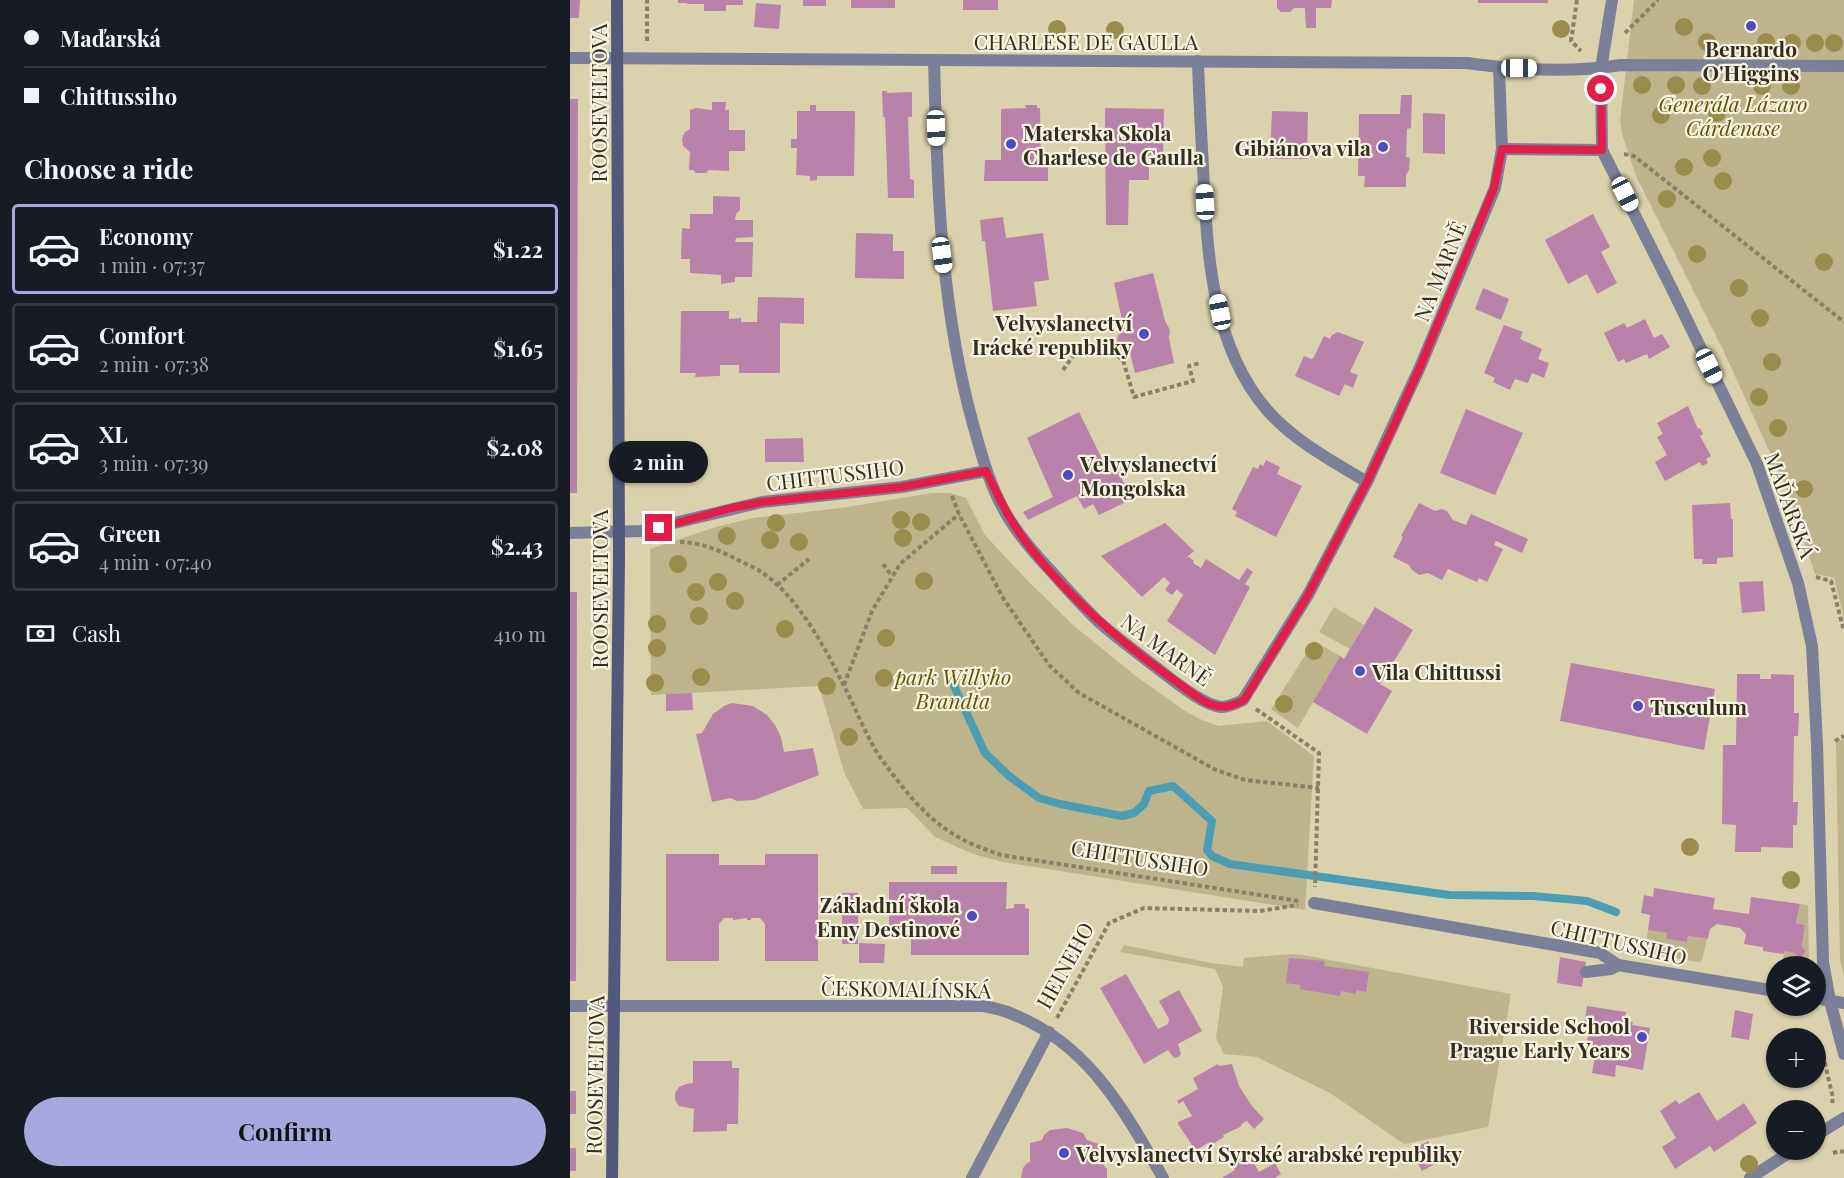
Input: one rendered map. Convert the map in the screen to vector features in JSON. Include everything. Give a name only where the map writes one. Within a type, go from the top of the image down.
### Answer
[{"type":"street","name":"ROOSEVELTOVA","points":[[612,1178],[619,532],[617,0]]},
{"type":"street","name":"MAĎARSKÁ","points":[[1612,0],[1601,69],[1602,150],[1677,297],[1757,464],[1798,583],[1812,646],[1823,962],[1830,1001],[1844,1054]]},
{"type":"street","name":"CHARLESE DE GAULLA","points":[[570,58],[1467,63],[1499,68],[1601,69]]},
{"type":"street","name":"NA MARNĚ","points":[[934,60],[942,255],[964,394],[986,471],[1008,517],[1032,551],[1101,624],[1155,667],[1203,700],[1223,707],[1244,700],[1308,595],[1367,482],[1420,367],[1494,188],[1502,149],[1499,68]]},
{"type":"street","points":[[1198,62],[1206,225],[1212,271],[1228,340],[1251,388],[1268,411],[1315,451],[1367,482]]},
{"type":"street","points":[[1601,69],[1621,65],[1844,66]]},
{"type":"street","points":[[1502,149],[1602,150]]},
{"type":"street","name":"CHITTUSSIHO","points":[[570,533],[659,528],[762,502],[902,487],[986,471]]},
{"type":"street","name":"CHITTUSSIHO","points":[[1314,903],[1600,953],[1618,965],[1766,990]]},
{"type":"street","points":[[1586,972],[1611,969],[1618,965]]},
{"type":"street","points":[[1826,1000],[1844,1003]]},
{"type":"street","name":"ČESKOMALÍNSKÁ","points":[[570,1006],[982,1006],[996,1008],[1049,1032],[1076,1053],[1102,1080],[1163,1178]]},
{"type":"street","name":"HEINEHO","points":[[972,1178],[1049,1032]]},
{"type":"street","points":[[1826,1129],[1844,1118]]},
{"type":"street","points":[[1750,1178],[1778,1160]]},
{"type":"path","points":[[646,44],[647,0]]},
{"type":"path","points":[[1577,0],[1571,41],[1601,69]]},
{"type":"path","points":[[1625,33],[1658,0]]},
{"type":"path","points":[[1621,65],[1626,25]]},
{"type":"path","points":[[1622,145],[1628,162]]},
{"type":"path","points":[[1602,150],[1634,156],[1844,322]]},
{"type":"path","points":[[1063,370],[1076,352],[1104,346],[1124,360],[1134,397],[1193,381],[1189,366],[1200,363]]},
{"type":"path","points":[[945,479],[958,514],[1003,598],[1049,665],[1079,693],[1214,769],[1245,780],[1319,788]]},
{"type":"path","points":[[844,685],[872,611],[900,564],[958,514]]},
{"type":"path","name":"CHITTUSSIHO","points":[[677,543],[699,544],[731,556],[761,572],[777,585],[794,604],[811,629],[844,685],[884,763],[920,805],[953,835],[1001,855],[1314,903]]},
{"type":"path","points":[[777,585],[809,559]]},
{"type":"path","points":[[883,564],[892,576]]},
{"type":"path","points":[[1813,577],[1831,581],[1844,631]]},
{"type":"path","points":[[1244,700],[1319,753],[1314,903]]},
{"type":"path","name":"HEINEHO","points":[[1049,1032],[1109,923],[1144,909],[1260,911],[1314,903]]},
{"type":"path","points":[[1826,1068],[1833,1098],[1830,1106]]},
{"type":"path","points":[[1833,1153],[1844,1152]]},
{"type":"green space","name":"Generála Lázaro Cárdenase","points":[[1634,0],[1844,0],[1844,619],[1834,578],[1815,574],[1788,492],[1724,352],[1636,176],[1620,121]]},
{"type":"green space","name":"park Willyho Brandta","points":[[932,493],[950,493],[966,498],[985,535],[1073,625],[1137,677],[1185,711],[1219,726],[1267,721],[1314,756],[1305,910],[1003,862],[973,854],[935,837],[907,808],[863,809],[844,772],[819,686],[651,695],[650,549],[716,527],[753,518],[841,508]]},
{"type":"green space","points":[[1334,607],[1364,625],[1350,649],[1319,632]]},
{"type":"green space","points":[[1314,641],[1340,656],[1298,728],[1271,709]]},
{"type":"green space","points":[[1844,739],[1844,976],[1840,960],[1836,743]]},
{"type":"green space","points":[[1800,904],[1808,905],[1809,956],[1802,956],[1806,953],[1802,946],[1805,925],[1796,923]]},
{"type":"green space","points":[[1648,930],[1667,933],[1666,939],[1687,942],[1688,936],[1707,939],[1702,960],[1699,962],[1640,952],[1636,946],[1645,948]]},
{"type":"green space","points":[[1124,945],[1211,963],[1243,967],[1244,958],[1303,955],[1511,994],[1488,1127],[1404,1144],[1330,1093],[1257,1057],[1224,1054],[1216,1038],[1223,987],[1215,969],[1120,952]]},
{"type":"green space","points":[[1785,951],[1794,952],[1797,956],[1784,956]]},
{"type":"building","points":[[570,0],[580,0],[579,18],[570,18]]},
{"type":"building","points":[[678,0],[743,0],[743,5],[726,5],[726,11],[704,11],[704,4],[678,3]]},
{"type":"building","points":[[803,0],[826,0],[826,6],[803,6]]},
{"type":"building","points":[[851,0],[895,0],[895,8],[851,8]]},
{"type":"building","points":[[963,0],[998,0],[998,10],[963,10]]},
{"type":"building","points":[[1277,0],[1332,0],[1331,8],[1316,8],[1316,28],[1306,28],[1305,8],[1294,8],[1290,12],[1281,12],[1277,8]]},
{"type":"building","points":[[1478,0],[1548,0],[1548,3],[1478,3]]},
{"type":"building","points":[[756,3],[781,5],[779,29],[754,27]]},
{"type":"building","points":[[882,91],[887,91],[887,93],[912,92],[912,117],[908,117],[910,179],[914,180],[914,198],[888,198]]},
{"type":"building","name":"Gibiánova vila","points":[[1401,95],[1412,95],[1411,128],[1407,129],[1406,157],[1410,158],[1406,187],[1364,187],[1365,176],[1358,176],[1359,114],[1400,114]]},
{"type":"building","points":[[570,99],[578,99],[577,493],[570,493]]},
{"type":"building","points":[[712,102],[726,102],[725,110],[729,110],[729,130],[745,130],[745,151],[729,151],[729,171],[709,170],[706,173],[696,173],[689,170],[690,152],[683,146],[682,138],[690,129],[690,110],[696,108],[712,110]]},
{"type":"building","points":[[810,105],[816,105],[816,111],[855,111],[854,176],[817,176],[817,180],[810,181],[810,176],[796,175],[797,148],[791,148],[791,139],[797,139],[797,111],[810,111]]},
{"type":"building","points":[[1025,105],[1037,105],[1037,108],[1040,108],[1041,159],[1048,159],[1048,181],[984,181],[985,160],[1001,160],[1001,109],[1026,108]]},
{"type":"building","points":[[1105,108],[1164,109],[1163,155],[1149,155],[1149,180],[1129,180],[1128,225],[1106,225]]},
{"type":"building","points":[[1272,111],[1308,112],[1307,159],[1270,159]]},
{"type":"building","points":[[1423,113],[1445,114],[1445,154],[1423,153]]},
{"type":"building","points":[[713,196],[740,197],[740,210],[735,220],[753,220],[753,237],[736,238],[735,242],[753,242],[752,277],[735,277],[735,282],[721,284],[721,275],[690,273],[690,259],[681,259],[682,228],[690,229],[690,214],[713,214]]},
{"type":"building","points":[[1593,214],[1610,247],[1601,252],[1617,283],[1597,294],[1587,274],[1568,284],[1545,240]]},
{"type":"building","points":[[1003,217],[1006,238],[1043,233],[1049,280],[1034,282],[1037,306],[993,311],[985,241],[982,241],[980,220]]},
{"type":"building","points":[[856,233],[893,234],[893,251],[904,251],[904,279],[855,278]]},
{"type":"building","name":"Velvyslanectví Irácké republiky","points":[[1153,273],[1165,321],[1170,330],[1169,338],[1174,363],[1135,373],[1130,353],[1121,350],[1117,342],[1118,335],[1124,329],[1114,283]]},
{"type":"building","points":[[1483,288],[1509,299],[1501,320],[1475,309]]},
{"type":"building","points":[[758,297],[804,298],[804,324],[780,323],[780,373],[739,373],[739,365],[720,365],[720,376],[695,377],[696,373],[680,373],[681,311],[729,311],[729,319],[741,318],[741,322],[757,322]]},
{"type":"building","points":[[1645,319],[1654,338],[1662,334],[1670,347],[1649,359],[1647,354],[1626,363],[1624,359],[1618,362],[1604,333],[1624,323],[1627,328]]},
{"type":"building","points":[[1504,325],[1523,332],[1520,339],[1542,349],[1538,359],[1549,363],[1544,378],[1532,373],[1528,383],[1515,379],[1510,390],[1493,382],[1495,378],[1484,373]]},
{"type":"building","points":[[1338,332],[1364,342],[1350,372],[1358,375],[1353,388],[1345,384],[1339,396],[1295,376],[1304,356],[1312,359],[1324,336],[1330,339]]},
{"type":"building","points":[[1688,406],[1698,429],[1700,428],[1703,434],[1700,436],[1711,456],[1706,459],[1708,463],[1702,466],[1700,462],[1665,481],[1655,462],[1667,455],[1657,437],[1663,434],[1657,423]]},
{"type":"building","points":[[1466,409],[1523,433],[1495,495],[1440,473]]},
{"type":"building","points":[[1079,412],[1108,471],[1116,467],[1126,487],[1117,491],[1124,503],[1099,515],[1093,504],[1084,509],[1077,496],[1028,520],[1023,512],[1053,497],[1027,438]]},
{"type":"building","points":[[803,438],[804,462],[765,462],[765,439]]},
{"type":"building","points":[[1266,460],[1280,467],[1277,474],[1302,486],[1276,537],[1235,516],[1237,512],[1232,509],[1253,467],[1258,469],[1260,464],[1263,466]]},
{"type":"building","points":[[1419,503],[1435,511],[1442,509],[1447,511],[1453,520],[1466,525],[1471,514],[1528,539],[1522,553],[1496,541],[1494,545],[1503,549],[1487,582],[1479,578],[1477,582],[1448,569],[1442,580],[1428,573],[1419,575],[1409,565],[1393,557],[1403,537],[1401,536]]},
{"type":"building","points":[[1730,503],[1731,519],[1733,519],[1733,557],[1717,558],[1717,564],[1702,564],[1703,559],[1694,559],[1692,505]]},
{"type":"building","points":[[1165,523],[1194,551],[1186,558],[1189,557],[1201,568],[1206,559],[1239,580],[1247,568],[1253,572],[1245,584],[1250,587],[1215,655],[1167,621],[1183,595],[1177,589],[1172,595],[1165,590],[1170,583],[1164,577],[1142,597],[1101,556]]},
{"type":"building","points":[[1763,581],[1765,611],[1742,613],[1739,582]]},
{"type":"building","points":[[570,592],[577,592],[576,981],[570,981]]},
{"type":"building","name":"Vila Chittussi","points":[[1375,607],[1413,630],[1380,684],[1392,691],[1367,734],[1313,702],[1340,656],[1344,659]]},
{"type":"building","points":[[1571,663],[1715,689],[1704,750],[1560,721]]},
{"type":"building","points":[[1737,674],[1760,674],[1760,679],[1771,679],[1771,674],[1794,675],[1794,713],[1799,713],[1798,736],[1794,736],[1793,802],[1798,802],[1797,825],[1793,825],[1793,848],[1761,847],[1761,852],[1735,852],[1736,825],[1722,824],[1723,745],[1736,745]]},
{"type":"building","points":[[692,693],[693,710],[666,711],[666,694]]},
{"type":"building","points":[[732,703],[753,706],[767,715],[781,737],[784,752],[813,748],[819,775],[754,800],[737,801],[730,798],[712,802],[696,734],[702,733],[713,714]]},
{"type":"building","points":[[666,854],[719,854],[719,865],[765,865],[765,854],[818,854],[818,961],[765,961],[765,924],[760,918],[733,920],[733,918],[724,918],[719,924],[719,961],[666,961]]},
{"type":"building","points":[[931,866],[957,866],[957,874],[931,874]]},
{"type":"building","points":[[889,882],[1007,882],[1006,909],[1014,908],[1014,904],[1025,904],[1025,908],[1029,909],[1029,955],[911,955],[911,928],[889,928]]},
{"type":"building","points":[[1654,888],[1715,898],[1713,909],[1749,914],[1751,897],[1800,904],[1796,923],[1805,925],[1802,946],[1806,952],[1802,956],[1798,956],[1785,951],[1784,954],[1763,951],[1763,947],[1744,944],[1746,934],[1740,928],[1717,924],[1710,929],[1708,939],[1688,936],[1687,942],[1666,939],[1667,933],[1648,930],[1650,915],[1641,913],[1644,895],[1653,897]]},
{"type":"building","points":[[842,893],[858,893],[858,944],[842,944]]},
{"type":"building","points":[[859,943],[885,944],[884,963],[859,963]]},
{"type":"building","points":[[1560,957],[1586,962],[1582,987],[1557,983]]},
{"type":"building","points":[[1289,958],[1325,961],[1324,966],[1369,972],[1366,992],[1356,990],[1356,994],[1341,991],[1340,996],[1300,989],[1300,985],[1286,983]]},
{"type":"building","points":[[1126,974],[1158,1029],[1168,1024],[1169,1019],[1159,1001],[1179,990],[1202,1031],[1178,1044],[1181,1054],[1178,1057],[1174,1058],[1168,1050],[1144,1064],[1100,988]]},
{"type":"building","points":[[1587,1006],[1626,1012],[1624,1021],[1650,1028],[1643,1070],[1616,1065],[1615,1077],[1592,1073],[1596,1051],[1586,1049],[1589,1028],[1584,1027]]},
{"type":"building","points":[[1735,1010],[1753,1014],[1749,1040],[1731,1037]]},
{"type":"building","points":[[693,1061],[732,1061],[732,1068],[739,1068],[738,1124],[727,1124],[727,1131],[693,1132],[694,1109],[679,1106],[675,1100],[675,1093],[679,1087],[693,1083]]},
{"type":"building","points":[[1218,1064],[1219,1066],[1232,1064],[1239,1086],[1264,1119],[1254,1129],[1247,1121],[1209,1146],[1208,1143],[1191,1153],[1189,1151],[1194,1148],[1178,1122],[1192,1116],[1183,1101],[1179,1104],[1177,1101],[1198,1089],[1193,1078]]},
{"type":"building","points":[[570,1091],[576,1091],[576,1114],[570,1114]]},
{"type":"building","points":[[1699,1092],[1717,1121],[1744,1103],[1757,1123],[1714,1152],[1710,1146],[1675,1169],[1662,1147],[1676,1138],[1660,1111],[1676,1100],[1679,1104]]},
{"type":"building","name":"Velvyslanectví Syrské arabské republiky","points":[[1067,1128],[1083,1133],[1087,1140],[1099,1144],[1098,1163],[1103,1164],[1107,1169],[1107,1178],[1021,1178],[1023,1168],[1030,1162],[1030,1143],[1042,1140],[1050,1130]]},
{"type":"building","points":[[1428,1141],[1439,1162],[1422,1171],[1411,1151]]},
{"type":"building","points":[[570,1148],[576,1148],[576,1171],[570,1171]]},
{"type":"building","points":[[1241,1158],[1248,1159],[1250,1162],[1252,1160],[1259,1172],[1275,1163],[1281,1174],[1275,1178],[1222,1178],[1235,1170],[1235,1161]]},
{"type":"waterway","points":[[954,686],[985,753],[1009,776],[1039,798],[1122,816],[1134,813],[1144,804],[1149,791],[1173,786],[1212,821],[1207,850],[1212,856],[1230,864],[1449,895],[1533,896],[1587,901],[1616,912]]},
{"type":"place","name":"Bernardo O'Higgins","points":[[1751,26]]},
{"type":"place","name":"Materska Skola Charlese de Gaulla","points":[[1011,144]]},
{"type":"place","name":"Gibiánova vila","points":[[1383,147]]},
{"type":"place","name":"Velvyslanectví Irácké republiky","points":[[1144,334]]},
{"type":"place","name":"Velvyslanectví Mongolska","points":[[1068,475]]},
{"type":"place","name":"Vila Chittussi","points":[[1360,671]]},
{"type":"place","name":"Tusculum","points":[[1638,706]]},
{"type":"place","name":"Základní škola Emy Destinové","points":[[972,916]]},
{"type":"place","name":"Riverside School Prague Early Years","points":[[1642,1037]]},
{"type":"place","name":"Velvyslanectví Syrské arabské republiky","points":[[1064,1153]]},
{"type":"route","points":[[659,528],[762,502],[902,487],[986,471],[1008,517],[1032,551],[1101,624],[1155,667],[1203,700],[1223,707],[1244,700],[1308,595],[1367,482],[1420,367],[1494,188],[1502,149],[1602,150],[1601,89]]}]
